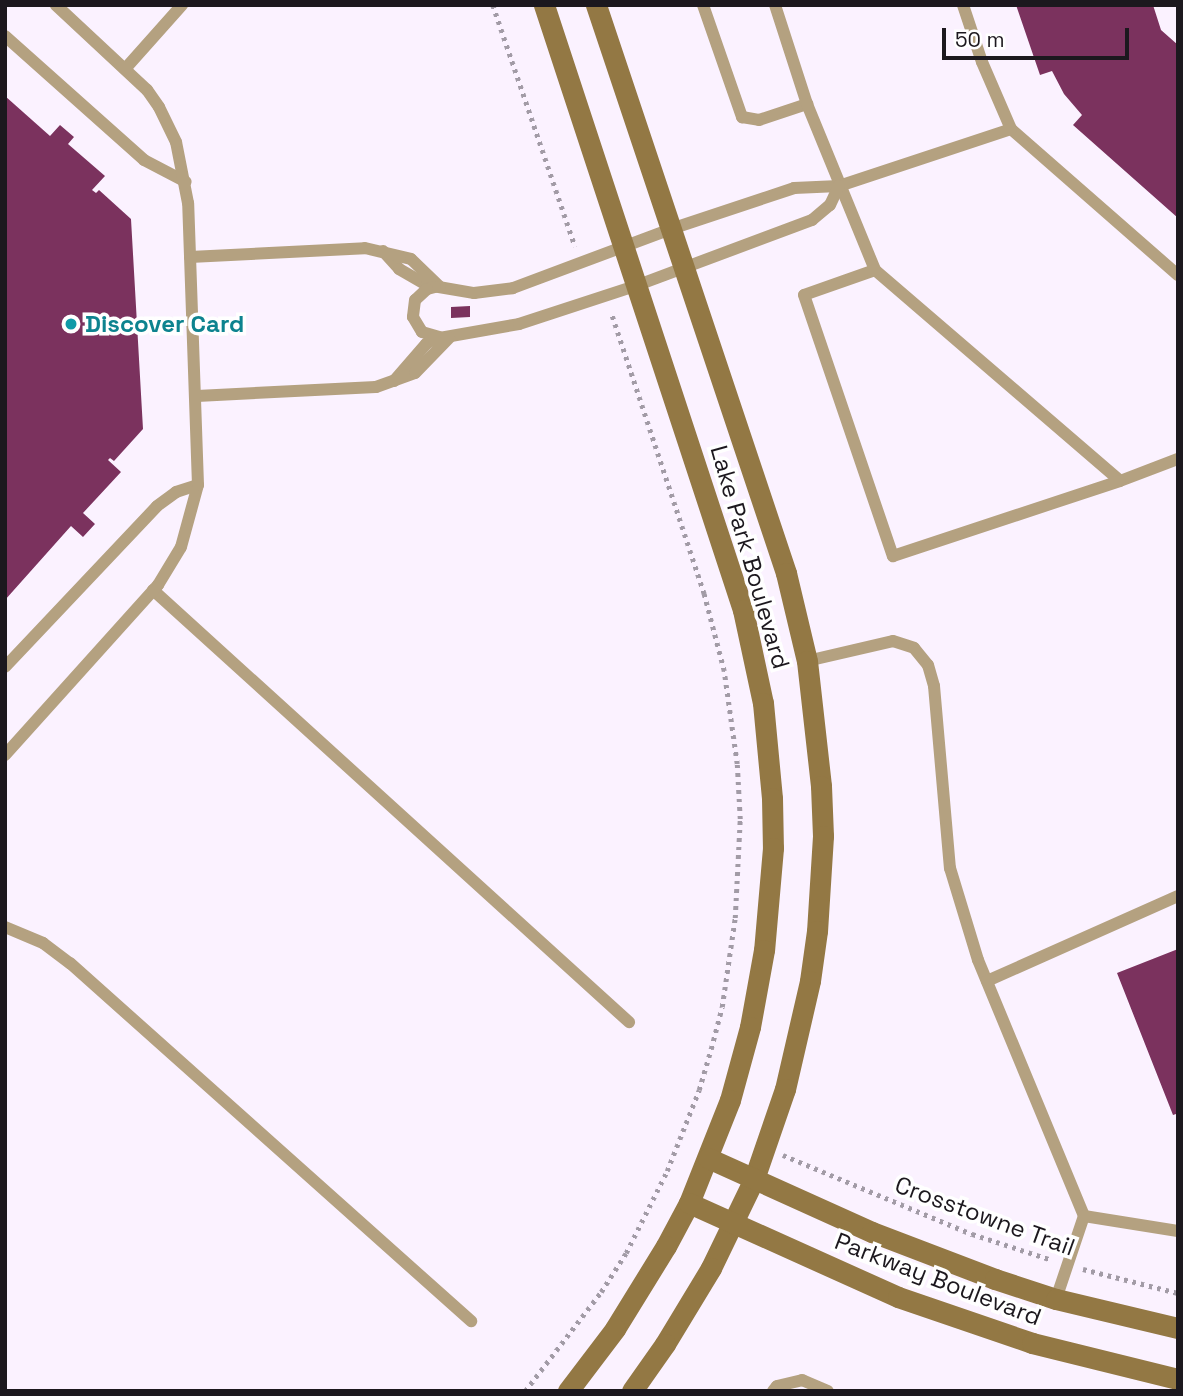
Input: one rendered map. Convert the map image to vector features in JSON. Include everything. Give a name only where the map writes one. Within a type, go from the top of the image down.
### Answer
[{"type":"street","name":"Lake Park Boulevard","points":[[544,5],[743,610],[759,679],[770,751],[773,848],[760,975],[740,1065],[708,1158],[690,1203],[642,1289],[568,1391]]},
{"type":"street","name":"Lake Park Boulevard","points":[[596,5],[786,573],[807,661],[821,786],[821,883],[817,931],[799,1034],[785,1089],[754,1179],[733,1223],[689,1305],[632,1391]]},
{"type":"street","name":"Parkway Boulevard","points":[[708,1158],[936,1258],[1056,1298],[1178,1328]]},
{"type":"street","name":"Parkway Boulevard","points":[[690,1203],[898,1297],[1082,1357],[1178,1379]]},
{"type":"lane","points":[[5,755],[153,590],[181,547],[198,485],[197,396],[186,182],[169,124],[147,90],[56,5]]},
{"type":"lane","points":[[125,69],[182,5]]},
{"type":"lane","points":[[703,5],[742,117],[759,120],[807,104]]},
{"type":"lane","points":[[775,5],[807,104],[875,270],[1120,481]]},
{"type":"lane","points":[[963,5],[982,62],[1011,129],[1178,275]]},
{"type":"lane","points":[[5,36],[144,160],[186,182]]},
{"type":"lane","points":[[439,337],[422,332],[413,317],[415,300],[427,289],[474,293],[513,288],[671,229],[794,188],[839,186],[1011,129]]},
{"type":"lane","points":[[394,381],[426,344],[439,337],[519,324],[684,268],[812,219],[830,205],[839,186]]},
{"type":"lane","points":[[190,257],[356,247],[411,259],[439,288]]},
{"type":"lane","points":[[875,270],[804,295],[893,556],[1120,481],[1178,459]]},
{"type":"lane","points":[[197,396],[359,389],[394,381],[415,373],[436,348],[456,334]]},
{"type":"lane","points":[[5,667],[156,506],[176,492],[198,485]]},
{"type":"lane","points":[[153,590],[629,1021]]},
{"type":"lane","points":[[807,661],[893,641],[914,648],[928,664],[934,686],[947,854],[987,981],[1084,1216],[1056,1298]]},
{"type":"lane","points":[[987,981],[1178,895]]},
{"type":"lane","points":[[5,928],[43,943],[70,963],[471,1321]]},
{"type":"lane","points":[[1084,1216],[1178,1231]]},
{"type":"lane","points":[[773,1391],[777,1386],[802,1380],[828,1391]]},
{"type":"path","points":[[493,5],[574,245]]},
{"type":"path","points":[[525,1391],[569,1338],[626,1252],[667,1171],[695,1100],[722,1007],[735,918],[740,819],[731,710],[715,632],[612,315]]},
{"type":"path","name":"Crosstowne Trail","points":[[785,1156],[972,1234],[1068,1265],[1178,1293]]},
{"type":"building","points":[[1016,5],[1153,5],[1161,30],[1178,45],[1178,218],[1073,125],[1082,115],[1064,94],[1052,71],[1040,75]]},
{"type":"building","name":"Discover Card","points":[[5,96],[50,136],[60,125],[74,137],[68,144],[105,176],[92,190],[96,193],[99,190],[131,219],[143,429],[114,461],[110,458],[108,460],[121,472],[83,513],[95,524],[83,537],[71,526],[5,600]]},
{"type":"building","points":[[470,306],[470,317],[451,318],[451,307]]},
{"type":"building","points":[[1178,949],[1178,1118],[1176,1114],[1173,1115],[1117,973]]},
{"type":"place","name":"Discover Card","points":[[71,324]]}]
